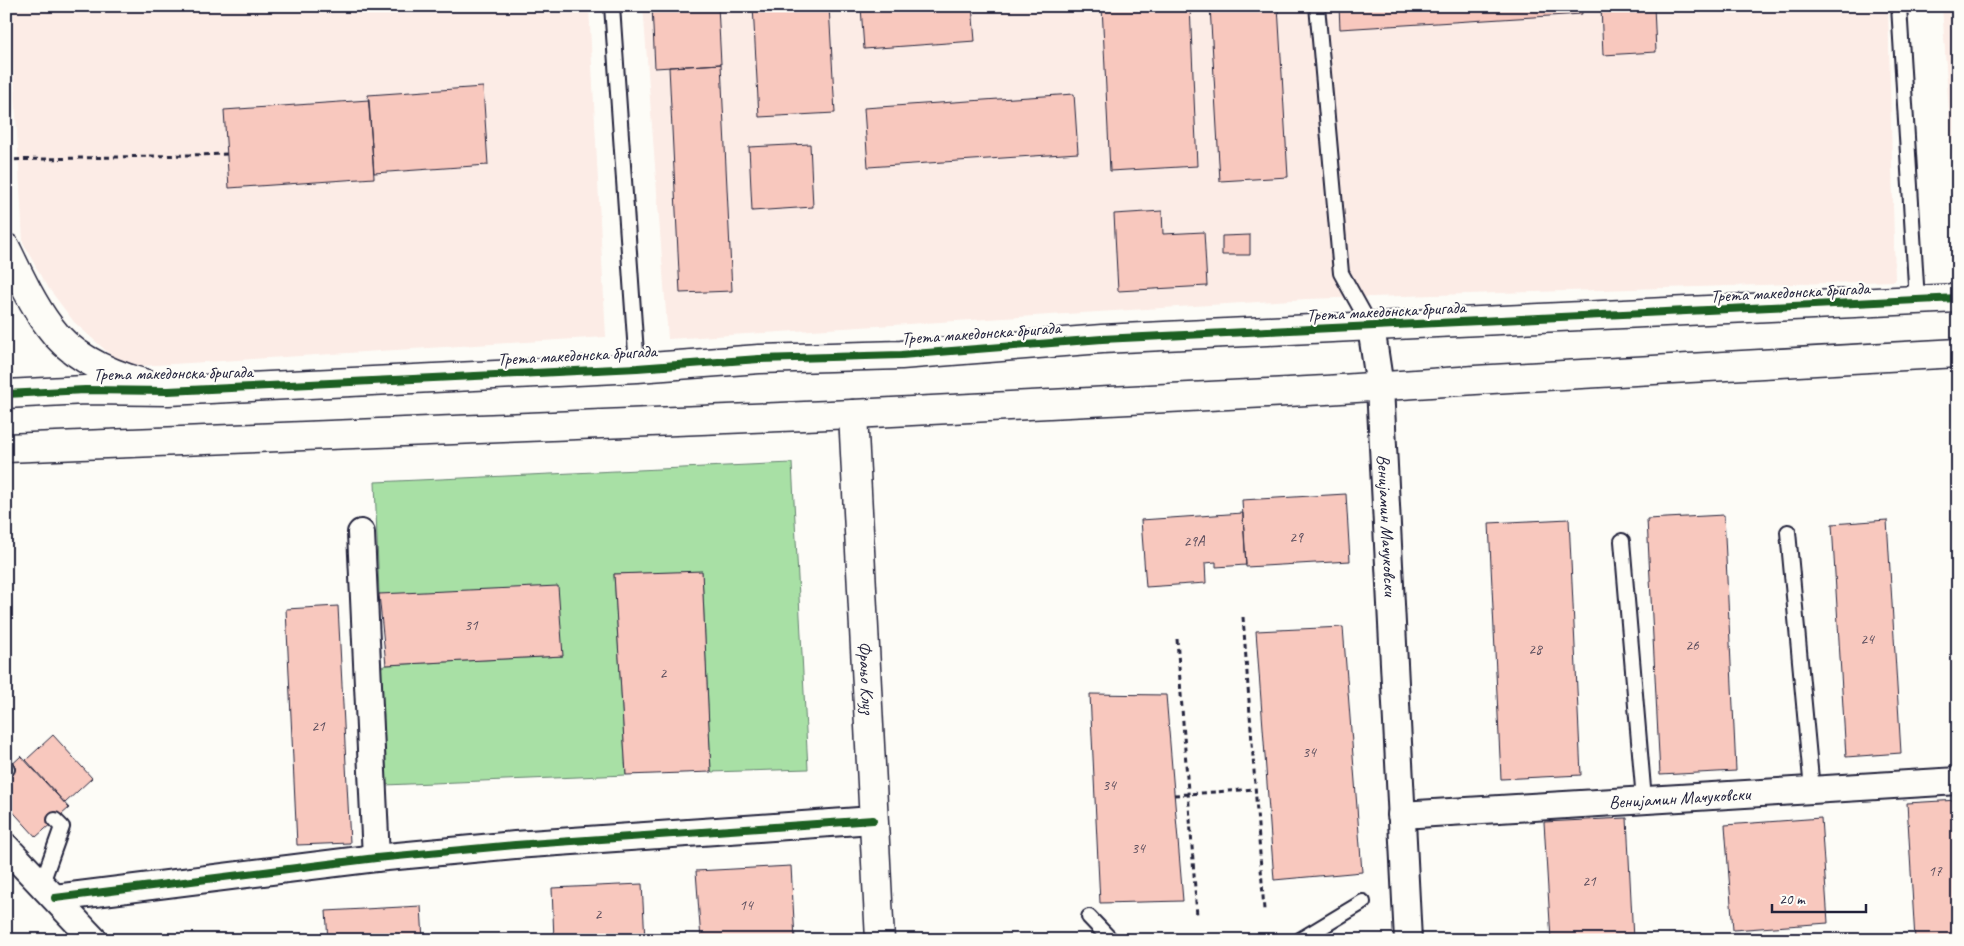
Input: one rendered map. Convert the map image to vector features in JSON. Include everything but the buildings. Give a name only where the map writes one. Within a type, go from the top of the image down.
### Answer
[{"type":"street","points":[[6,248],[49,327],[68,346],[101,368],[122,378],[168,391]]},
{"type":"street","name":"Трета македонска бригада","points":[[6,394],[85,390],[168,391],[637,368],[767,359],[901,355],[1102,339],[1958,298]]},
{"type":"street","name":"Венијамин Мачуковски","points":[[1371,326],[1380,386],[1408,940]]},
{"type":"street","points":[[6,448],[853,414],[1958,353]]},
{"type":"street","name":"Фрањо Клуз","points":[[853,414],[880,940]]},
{"type":"street","points":[[361,532],[376,858]]},
{"type":"street","name":"Венијамин Мачуковски","points":[[1402,815],[1958,781]]},
{"type":"street","points":[[49,890],[515,845],[874,820]]},
{"type":"street","points":[[6,847],[49,890],[94,940]]},
{"type":"lane","points":[[612,6],[637,368]]},
{"type":"lane","points":[[1317,6],[1342,273],[1371,326]]},
{"type":"lane","points":[[1899,6],[1917,301]]},
{"type":"lane","points":[[1788,532],[1812,790]]},
{"type":"lane","points":[[1622,541],[1644,800]]},
{"type":"lane","points":[[49,890],[62,827],[55,820]]},
{"type":"lane","points":[[1300,940],[1363,902]]},
{"type":"lane","points":[[1089,917],[1111,940]]},
{"type":"path","points":[[6,160],[227,154]]},
{"type":"path","points":[[1242,617],[1264,910]]},
{"type":"path","points":[[1177,639],[1197,916]]},
{"type":"path","points":[[1174,795],[1255,789]]},
{"type":"shaded area","points":[[10,6],[589,6],[606,337],[124,367],[74,322],[44,282],[23,243]]},
{"type":"shaded area","points":[[643,6],[1888,6],[1895,281],[1307,299],[668,339]]},
{"type":"shaded area","points":[[1942,6],[1958,6],[1958,251]]},
{"type":"green space","points":[[792,463],[808,769],[711,772],[702,572],[614,574],[626,775],[385,785],[378,669],[386,665],[562,656],[379,594],[375,482]]},
{"type":"cycle path","points":[[6,394],[85,390],[168,391],[637,368],[759,359],[901,355],[1102,339],[1958,298]]},
{"type":"cycle path","points":[[55,898],[376,858],[515,845],[873,820]]}]
